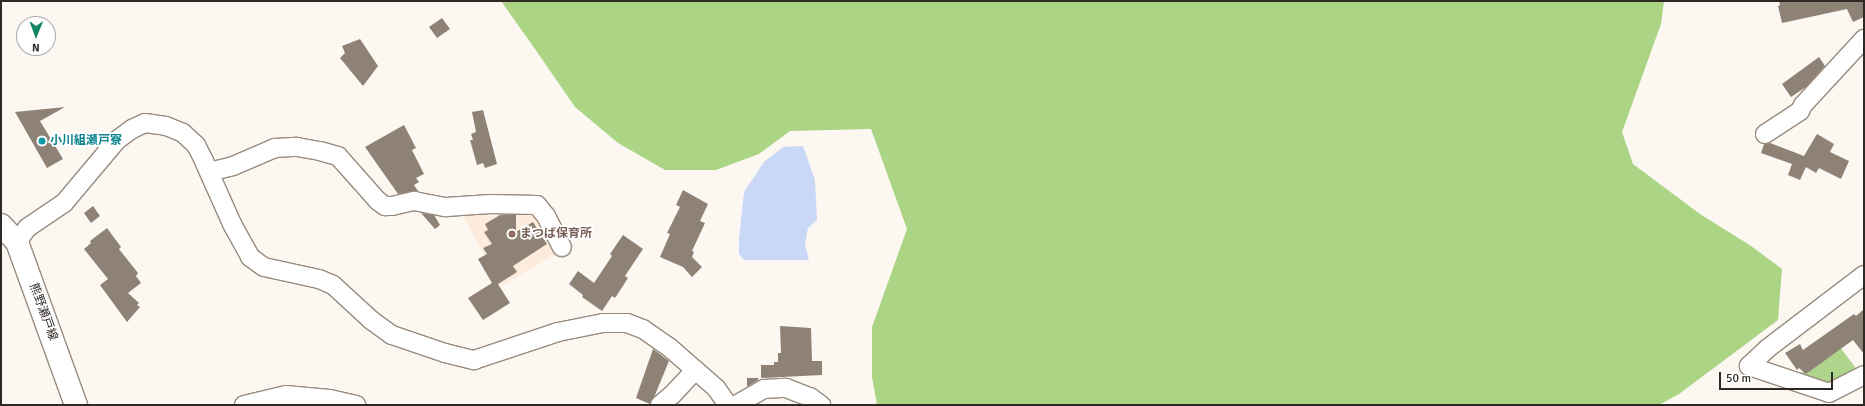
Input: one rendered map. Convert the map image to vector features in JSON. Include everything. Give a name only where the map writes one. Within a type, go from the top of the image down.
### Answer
[{"type":"main road","name":"熊野瀬戸線","points":[[1,224],[17,242],[76,405]]},
{"type":"street","points":[[1765,134],[1800,111],[1808,99],[1864,40]]},
{"type":"street","points":[[17,242],[27,228],[64,202],[117,140],[132,129],[145,123],[166,126],[183,132],[196,145],[232,224],[250,257],[264,267],[318,279],[333,285],[371,320],[392,335],[445,353],[474,360],[558,332],[603,323],[627,323],[643,329],[669,347],[716,388],[728,405]]},
{"type":"street","points":[[209,172],[233,166],[276,148],[297,147],[320,151],[338,156],[378,201],[385,206],[414,201],[446,207],[490,204],[536,205],[546,216],[562,247]]},
{"type":"street","points":[[1864,275],[1767,349],[1749,366],[1827,399],[1864,375]]},
{"type":"street","points":[[660,405],[681,386],[695,370]]},
{"type":"street","points":[[736,405],[764,389],[786,388],[810,396],[821,405]]},
{"type":"street","points":[[244,405],[286,395],[330,399],[356,405]]},
{"type":"shaded area","name":"まつば保育所","points":[[540,212],[559,252],[502,286],[462,215]]},
{"type":"green space","points":[[501,1],[1664,1],[1661,24],[1622,132],[1633,164],[1700,214],[1751,246],[1782,269],[1778,320],[1679,394],[1659,405],[877,405],[872,377],[872,327],[907,229],[871,129],[790,131],[759,154],[716,170],[665,170],[618,143],[575,107]]},
{"type":"green space","points":[[1840,347],[1858,371],[1829,388],[1795,377]]},
{"type":"water","points":[[803,146],[815,180],[817,220],[808,228],[805,244],[809,260],[744,260],[739,254],[739,239],[744,192],[764,162],[783,147]]},
{"type":"building","points":[[1779,1],[1864,1],[1864,17],[1853,22],[1847,9],[1782,23],[1778,6],[1780,5]]},
{"type":"building","points":[[442,18],[450,29],[437,38],[429,27]]},
{"type":"building","points":[[360,39],[378,66],[363,86],[340,58],[345,53],[342,46]]},
{"type":"building","points":[[1819,57],[1825,66],[1806,87],[1791,97],[1782,84]]},
{"type":"building","name":"小川組瀬戸寮","points":[[65,107],[40,121],[63,159],[47,168],[15,112]]},
{"type":"building","points":[[483,110],[497,164],[485,168],[483,163],[477,165],[470,140],[473,140],[471,134],[476,132],[472,112]]},
{"type":"building","points":[[404,125],[416,148],[412,150],[424,174],[416,178],[419,182],[414,185],[418,191],[398,194],[365,147]]},
{"type":"building","points":[[1817,134],[1834,144],[1830,152],[1849,161],[1841,179],[1819,168],[1816,173],[1806,167],[1800,180],[1788,175],[1792,164],[1761,153],[1764,144],[1770,143],[1804,156]]},
{"type":"building","points":[[683,190],[708,204],[700,221],[705,223],[692,251],[694,252],[692,257],[702,267],[692,277],[683,267],[660,257],[670,234],[667,233],[680,207],[676,205]]},
{"type":"building","points":[[93,206],[100,216],[91,223],[84,213]]},
{"type":"building","points":[[421,213],[434,215],[440,225],[435,229]]},
{"type":"building","points":[[500,215],[516,215],[516,232],[533,222],[547,244],[513,266],[517,272],[498,284],[510,303],[483,320],[468,298],[492,283],[478,259],[487,254],[483,248],[492,244],[484,232],[488,230],[485,224]]},
{"type":"building","points":[[107,228],[121,247],[119,249],[138,273],[136,276],[141,283],[128,293],[139,303],[137,305],[140,307],[127,322],[100,285],[108,279],[84,249],[91,243],[90,241]]},
{"type":"building","points":[[623,235],[643,249],[625,276],[628,278],[615,298],[612,296],[602,311],[582,297],[583,295],[569,284],[578,271],[594,283],[612,256],[610,254]]},
{"type":"building","points":[[1864,309],[1864,354],[1853,340],[1806,374],[1799,368],[1797,370],[1785,353],[1800,344],[1803,350],[1854,314],[1856,316]]},
{"type":"building","points":[[780,326],[811,328],[812,361],[822,361],[822,375],[761,378],[761,365],[774,365],[774,362],[778,362],[778,353],[781,353]]},
{"type":"building","points":[[653,349],[669,361],[650,404],[636,398]]},
{"type":"building","points":[[747,378],[758,378],[758,380],[747,387]]},
{"type":"place","name":"小川組瀬戸寮","points":[[42,141]]},
{"type":"place","name":"まつば保育所","points":[[512,234]]}]
